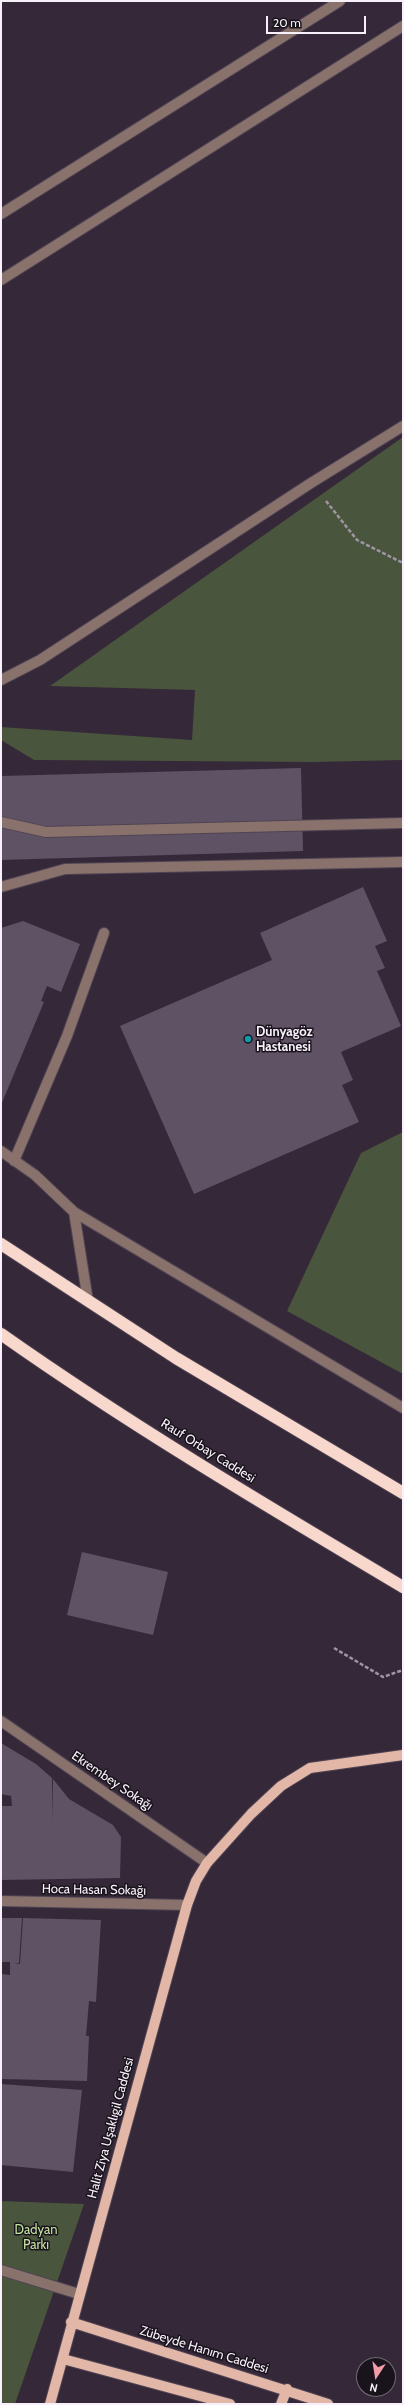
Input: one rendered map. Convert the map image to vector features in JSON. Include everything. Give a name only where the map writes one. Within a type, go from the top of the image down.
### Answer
[{"type":"highway","points":[[1,1244],[176,1358],[403,1493]]},
{"type":"highway","name":"Rauf Orbay Caddesi","points":[[1,1334],[50,1369],[265,1504],[403,1587]]},
{"type":"main road","name":"Halit Ziya Uşaklıgil Caddesi","points":[[50,2404],[63,2359],[71,2322],[187,1905],[196,1881],[207,1863],[251,1814],[281,1786],[310,1768],[403,1755]]},
{"type":"main road","name":"Zübeyde Hanım Caddesi","points":[[71,2322],[287,2389],[328,2404]]},
{"type":"main road","points":[[63,2359],[230,2404]]},
{"type":"main road","points":[[281,2404],[287,2389]]},
{"type":"street","points":[[1,214],[340,1]]},
{"type":"street","points":[[1,280],[403,26]]},
{"type":"street","points":[[1,680],[40,660],[311,483],[403,426]]},
{"type":"street","points":[[1,822],[46,832],[403,823]]},
{"type":"street","points":[[1,887],[65,869],[403,862]]},
{"type":"street","points":[[14,1161],[67,1036],[104,933]]},
{"type":"street","points":[[1,1151],[35,1175],[74,1212],[403,1408]]},
{"type":"street","points":[[74,1212],[88,1301]]},
{"type":"street","name":"Ekrembey Sokağı","points":[[1,1721],[207,1863]]},
{"type":"street","name":"Hoca Hasan Sokağı","points":[[1,1901],[187,1905]]},
{"type":"street","points":[[1,2270],[79,2294]]},
{"type":"path","points":[[311,483],[357,540],[403,563]]},
{"type":"path","points":[[334,1648],[383,1677],[403,1670]]},
{"type":"green space","points":[[403,437],[403,760],[313,762],[34,760],[1,740],[1,727],[192,740],[195,690],[50,686]]},
{"type":"green space","points":[[403,1132],[403,1374],[287,1311],[361,1153]]},
{"type":"green space","name":"Dadyan Parkı","points":[[1,2201],[84,2204],[15,2404],[1,2404]]},
{"type":"building","points":[[301,768],[303,851],[1,860],[1,776]]},
{"type":"building","name":"Dünyagöz Hastanesi","points":[[363,887],[387,941],[375,946],[385,968],[377,971],[401,1026],[341,1052],[353,1080],[342,1085],[359,1122],[194,1194],[120,1026],[272,960],[260,933]]},
{"type":"building","points":[[23,921],[80,944],[61,992],[47,986],[41,1001],[44,1002],[1,1105],[1,928]]},
{"type":"building","points":[[82,1552],[168,1572],[153,1635],[67,1615]]},
{"type":"building","points":[[1,1743],[36,1764],[52,1778],[52,1821],[53,1779],[69,1799],[113,1825],[121,1837],[120,1878],[1,1880],[1,1806],[12,1806],[11,1796],[1,1794]]},
{"type":"building","points":[[1,1918],[22,1918],[19,1963],[14,1963],[20,1964],[23,1918],[101,1920],[96,2002],[89,2001],[86,2036],[89,2036],[87,2081],[1,2079],[1,1984],[2,1974],[10,1975],[10,1962],[1,1962]]},
{"type":"building","points":[[1,2084],[82,2090],[73,2172],[1,2165]]},
{"type":"place","name":"Dünyagöz Hastanesi","points":[[248,1039]]}]
